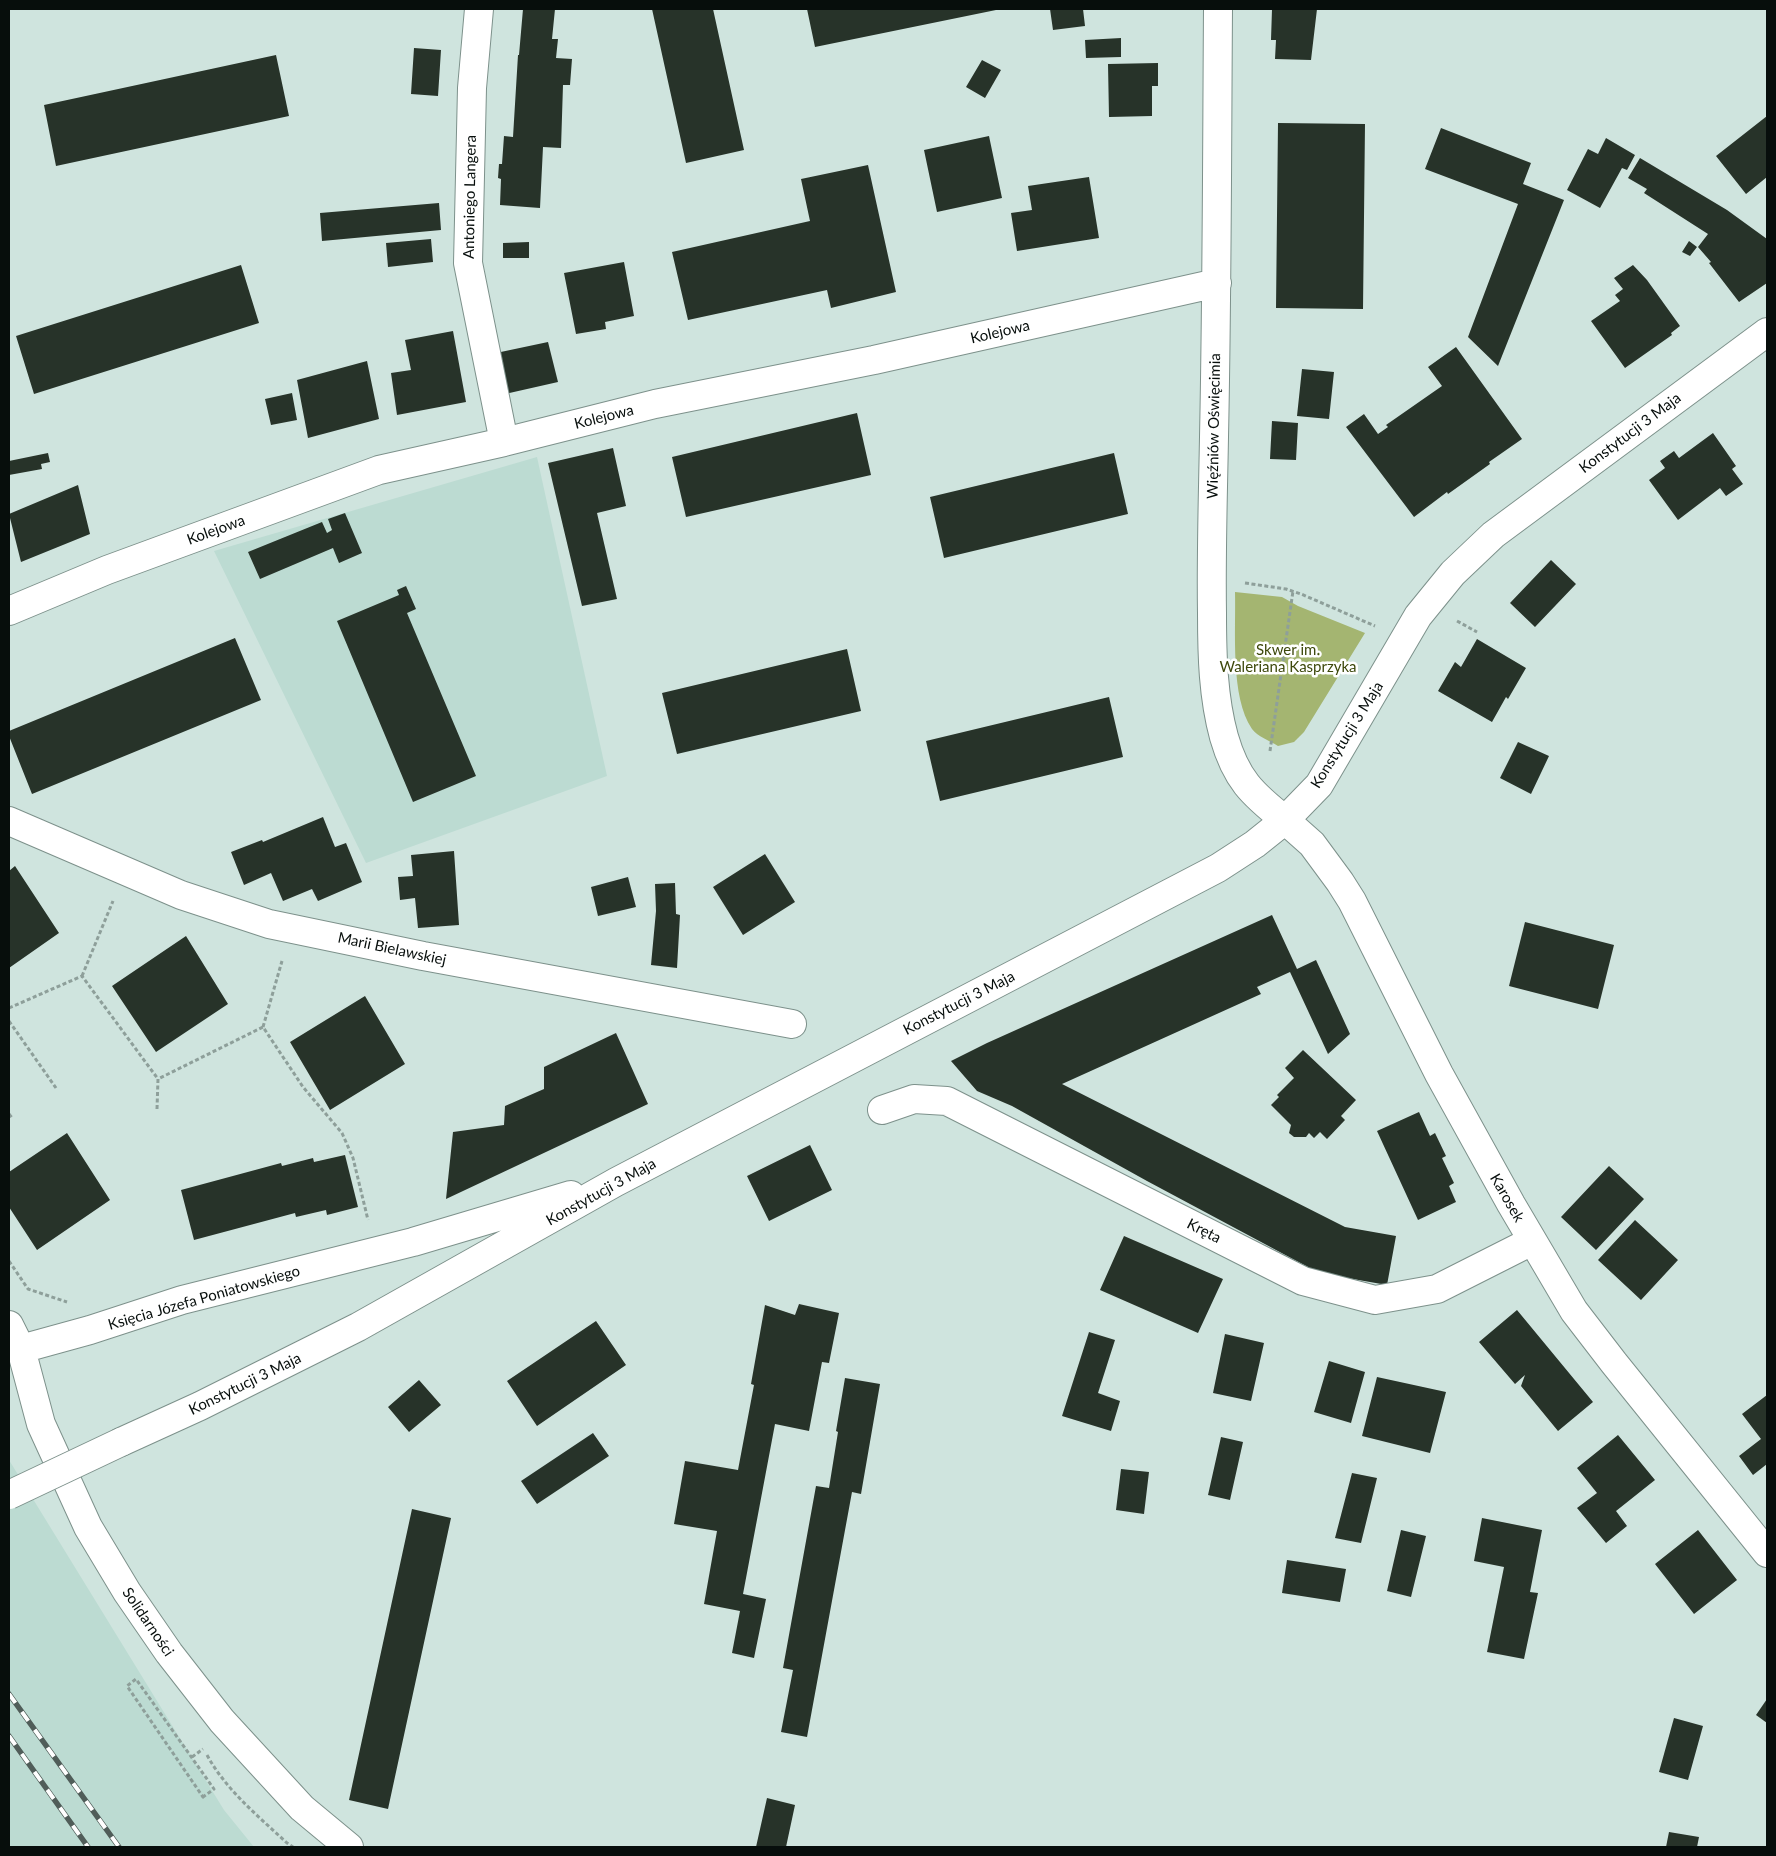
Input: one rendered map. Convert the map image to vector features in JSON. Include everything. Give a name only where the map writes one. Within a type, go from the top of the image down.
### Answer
[{"type":"street","name":"Antoniego Langera","points":[[478,9],[472,88],[468,263],[504,442]]},
{"type":"street","name":"Więźniów Oświęcimia","points":[[1218,9],[1217,283],[1211,573],[1213,663],[1216,695],[1224,737],[1237,771],[1248,788],[1285,820]]},
{"type":"street","name":"Kolejowa","points":[[9,611],[107,570],[379,470],[504,442],[654,404],[874,360],[1217,283]]},
{"type":"street","name":"Konstytucji 3 Maja","points":[[9,1495],[200,1406],[301,1356],[447,1278],[616,1182],[1218,868],[1255,844],[1285,820],[1319,786],[1418,616],[1453,573],[1493,535],[1767,332]]},
{"type":"street","name":"Karosek","points":[[1285,820],[1312,844],[1348,895],[1439,1074],[1532,1241],[1574,1311],[1767,1553]]},
{"type":"street","name":"Marii Bielawskiej","points":[[9,821],[181,895],[269,924],[433,958],[792,1024]]},
{"type":"street","name":"Kręta","points":[[882,1110],[914,1099],[947,1101],[1303,1281],[1375,1300],[1437,1289],[1532,1241]]},
{"type":"street","name":"Księcia Józefa Poniatowskiego","points":[[21,1349],[90,1330],[182,1300],[413,1242],[616,1182]]},
{"type":"street","points":[[413,1242],[433,1253],[447,1278]]},
{"type":"street","points":[[9,1325],[21,1349]]},
{"type":"street","name":"Solidarności","points":[[21,1349],[41,1424],[88,1527],[127,1592],[169,1653],[222,1721],[302,1808],[349,1847]]},
{"type":"path","points":[[1256,584],[1302,594],[1376,627]]},
{"type":"path","points":[[1270,751],[1293,591]]},
{"type":"path","points":[[1457,621],[1477,632]]},
{"type":"path","points":[[9,1008],[82,976],[126,871]]},
{"type":"path","points":[[158,1079],[263,1027],[292,928]]},
{"type":"path","points":[[82,976],[158,1079],[157,1109]]},
{"type":"path","points":[[9,1021],[56,1088]]},
{"type":"path","points":[[263,1027],[303,1087],[342,1133],[353,1158],[369,1221]]},
{"type":"path","points":[[9,1114],[12,1119]]},
{"type":"path","points":[[136,1679],[192,1757],[214,1789],[202,1798],[127,1686],[136,1679]]},
{"type":"path","points":[[192,1757],[203,1749]]},
{"type":"shaded area","points":[[537,457],[607,776],[366,863],[214,551]]},
{"type":"shaded area","points":[[9,1460],[224,1810],[254,1847],[9,1847]]},
{"type":"green space","name":"Skwer im. Waleriana Kasprzyka","points":[[1235,592],[1282,597],[1298,606],[1365,633],[1304,732],[1294,742],[1278,746],[1254,732],[1245,716],[1237,682]]},
{"type":"building","points":[[523,9],[555,9],[552,39],[558,39],[556,58],[572,59],[570,85],[563,85],[561,148],[543,147],[540,208],[500,205],[501,179],[498,178],[499,164],[502,164],[504,136],[513,137]]},
{"type":"building","points":[[652,9],[713,9],[744,150],[686,163]]},
{"type":"building","points":[[807,9],[996,9],[996,10],[815,47]]},
{"type":"building","points":[[1050,9],[1083,9],[1085,26],[1053,30]]},
{"type":"building","points":[[1272,9],[1317,9],[1311,60],[1275,59],[1276,40],[1271,40]]},
{"type":"building","points":[[1121,38],[1121,57],[1086,58],[1085,40]]},
{"type":"building","points":[[414,48],[441,50],[438,96],[411,94]]},
{"type":"building","points":[[276,55],[289,116],[56,166],[44,105]]},
{"type":"building","points":[[982,60],[1001,70],[985,98],[966,87]]},
{"type":"building","points":[[1158,63],[1158,86],[1152,86],[1152,116],[1109,117],[1108,64]]},
{"type":"building","points":[[1767,116],[1767,177],[1746,194],[1716,156]]},
{"type":"building","points":[[1278,123],[1365,124],[1363,309],[1276,308]]},
{"type":"building","points":[[1441,128],[1531,163],[1523,184],[1564,200],[1498,366],[1468,337],[1518,204],[1425,169]]},
{"type":"building","points":[[989,136],[1002,198],[937,212],[924,150]]},
{"type":"building","points":[[1606,138],[1635,155],[1627,170],[1622,168],[1600,208],[1567,190],[1588,149],[1598,154]]},
{"type":"building","points":[[1640,158],[1727,210],[1767,239],[1767,283],[1739,302],[1698,247],[1708,234],[1644,193],[1647,189],[1628,178]]},
{"type":"building","points":[[868,165],[896,292],[831,308],[827,290],[688,320],[672,252],[810,221],[801,179]]},
{"type":"building","points":[[1089,177],[1099,238],[1017,251],[1011,213],[1032,210],[1028,186]]},
{"type":"building","points":[[439,203],[441,230],[322,241],[320,213]]},
{"type":"building","points":[[431,239],[433,262],[388,267],[386,243]]},
{"type":"building","points":[[1689,241],[1697,247],[1690,256],[1682,252]]},
{"type":"building","points":[[529,242],[529,258],[503,258],[503,243]]},
{"type":"building","points":[[624,262],[634,316],[605,322],[606,329],[576,334],[564,273]]},
{"type":"building","points":[[241,265],[259,323],[34,394],[16,336]]},
{"type":"building","points":[[1633,265],[1647,280],[1680,326],[1671,333],[1672,335],[1625,368],[1591,321],[1620,301],[1615,295],[1623,289],[1614,278]]},
{"type":"building","points":[[453,331],[466,402],[397,415],[391,373],[411,370],[405,340]]},
{"type":"building","points":[[548,342],[558,382],[505,394],[496,353]]},
{"type":"building","points":[[1456,347],[1522,439],[1489,462],[1490,464],[1448,494],[1447,492],[1414,517],[1346,427],[1364,414],[1378,434],[1388,427],[1386,425],[1442,386],[1428,367]]},
{"type":"building","points":[[367,361],[379,419],[308,438],[297,380]]},
{"type":"building","points":[[1302,369],[1334,372],[1329,419],[1297,416]]},
{"type":"building","points":[[292,393],[297,420],[271,425],[265,399]]},
{"type":"building","points":[[857,413],[871,475],[686,517],[672,457]]},
{"type":"building","points":[[1272,421],[1298,423],[1296,460],[1270,459]]},
{"type":"building","points":[[1713,433],[1736,466],[1732,469],[1743,484],[1726,496],[1720,488],[1678,520],[1649,480],[1665,468],[1660,461],[1674,451],[1679,458]]},
{"type":"building","points":[[613,448],[626,506],[597,513],[617,599],[582,606],[548,463]]},
{"type":"building","points":[[48,453],[50,462],[41,464],[42,469],[9,475],[9,461]]},
{"type":"building","points":[[1114,453],[1128,514],[944,558],[930,497]]},
{"type":"building","points":[[78,485],[90,534],[21,562],[9,514]]},
{"type":"building","points":[[345,513],[362,553],[339,563],[333,548],[260,579],[248,552],[322,522],[327,533],[332,530],[328,519]]},
{"type":"building","points":[[1551,560],[1576,584],[1535,627],[1510,603]]},
{"type":"building","points":[[406,586],[416,609],[407,613],[476,776],[413,802],[337,621],[399,595],[397,590]]},
{"type":"building","points":[[235,638],[261,700],[32,794],[9,736],[9,731]]},
{"type":"building","points":[[1477,639],[1526,668],[1492,722],[1438,691],[1455,662],[1461,667]]},
{"type":"building","points":[[847,649],[861,711],[677,754],[662,693]]},
{"type":"building","points":[[1109,697],[1123,757],[940,801],[926,741]]},
{"type":"building","points":[[1518,742],[1549,756],[1531,794],[1500,778]]},
{"type":"building","points":[[323,817],[335,847],[346,843],[362,882],[318,901],[312,889],[283,901],[271,873],[244,885],[231,852],[262,840],[263,842]]},
{"type":"building","points":[[454,851],[459,925],[418,928],[415,898],[400,900],[398,877],[413,876],[411,855]]},
{"type":"building","points":[[765,854],[795,902],[743,935],[713,887]]},
{"type":"building","points":[[15,866],[59,933],[9,968],[9,871]]},
{"type":"building","points":[[628,877],[636,907],[598,916],[591,887]]},
{"type":"building","points":[[675,883],[676,914],[680,915],[677,968],[651,965],[656,911],[655,884]]},
{"type":"building","points":[[1272,915],[1297,969],[1316,960],[1350,1034],[1328,1054],[1290,972],[1257,987],[1261,994],[1062,1084],[1345,1227],[1396,1236],[1387,1285],[1319,1273],[1012,1106],[977,1091],[951,1061]]},
{"type":"building","points":[[1525,922],[1614,945],[1598,1009],[1509,986]]},
{"type":"building","points":[[186,936],[228,1004],[156,1052],[112,986]]},
{"type":"building","points":[[365,996],[405,1064],[330,1110],[290,1042]]},
{"type":"building","points":[[616,1033],[648,1104],[446,1199],[453,1132],[504,1125],[505,1106],[544,1089],[544,1067]]},
{"type":"building","points":[[1303,1050],[1356,1100],[1341,1116],[1345,1120],[1327,1139],[1320,1132],[1314,1138],[1309,1133],[1306,1137],[1294,1137],[1289,1133],[1291,1125],[1271,1105],[1279,1097],[1277,1095],[1294,1078],[1285,1068]]},
{"type":"building","points":[[1419,1112],[1430,1136],[1435,1133],[1446,1156],[1442,1158],[1454,1183],[1449,1186],[1456,1202],[1418,1220],[1377,1131]]},
{"type":"building","points":[[67,1133],[110,1200],[37,1250],[9,1207],[9,1172]]},
{"type":"building","points":[[810,1145],[832,1190],[769,1221],[747,1176]]},
{"type":"building","points":[[345,1155],[358,1207],[327,1215],[326,1210],[296,1217],[295,1213],[194,1240],[181,1190],[281,1163],[282,1166],[313,1158],[314,1162]]},
{"type":"building","points":[[1609,1166],[1644,1199],[1596,1250],[1561,1217]]},
{"type":"building","points":[[1635,1220],[1678,1260],[1641,1300],[1598,1260]]},
{"type":"building","points":[[1124,1236],[1223,1279],[1198,1333],[1100,1290]]},
{"type":"building","points":[[799,1304],[839,1313],[829,1363],[822,1362],[809,1431],[775,1424],[743,1594],[766,1599],[754,1658],[732,1653],[740,1611],[704,1604],[717,1531],[674,1524],[685,1461],[738,1470],[754,1385],[751,1384],[765,1305],[795,1315]]},
{"type":"building","points":[[1517,1310],[1593,1402],[1558,1431],[1521,1386],[1525,1375],[1515,1384],[1479,1342]]},
{"type":"building","points":[[596,1321],[626,1365],[537,1426],[507,1381]]},
{"type":"building","points":[[1089,1332],[1115,1340],[1098,1393],[1120,1401],[1111,1431],[1062,1416]]},
{"type":"building","points":[[1225,1334],[1264,1343],[1251,1401],[1213,1393]]},
{"type":"building","points":[[1329,1361],[1365,1372],[1351,1423],[1314,1412]]},
{"type":"building","points":[[1377,1377],[1446,1392],[1430,1453],[1362,1436]]},
{"type":"building","points":[[845,1378],[880,1384],[861,1494],[852,1492],[807,1737],[781,1732],[793,1670],[783,1668],[816,1486],[829,1488]]},
{"type":"building","points":[[419,1380],[441,1405],[409,1432],[388,1407]]},
{"type":"building","points":[[1767,1395],[1767,1464],[1753,1475],[1739,1456],[1761,1439],[1742,1414]]},
{"type":"building","points":[[593,1433],[609,1456],[537,1504],[521,1481]]},
{"type":"building","points":[[1618,1435],[1655,1480],[1616,1511],[1627,1526],[1606,1543],[1577,1508],[1597,1493],[1577,1468]]},
{"type":"building","points":[[1221,1437],[1243,1442],[1230,1500],[1208,1495]]},
{"type":"building","points":[[1121,1469],[1149,1472],[1144,1514],[1116,1510]]},
{"type":"building","points":[[1352,1473],[1377,1478],[1361,1543],[1335,1538]]},
{"type":"building","points":[[412,1509],[451,1518],[388,1809],[349,1800]]},
{"type":"building","points":[[1482,1518],[1542,1530],[1530,1592],[1538,1593],[1524,1659],[1487,1652],[1504,1567],[1474,1561]]},
{"type":"building","points":[[1401,1530],[1426,1536],[1411,1597],[1387,1591]]},
{"type":"building","points":[[1698,1530],[1737,1580],[1694,1614],[1655,1564]]},
{"type":"building","points":[[1287,1560],[1346,1569],[1340,1602],[1282,1593]]},
{"type":"building","points":[[1767,1699],[1767,1723],[1756,1715]]},
{"type":"building","points":[[1674,1718],[1703,1726],[1688,1780],[1659,1772]]},
{"type":"building","points":[[767,1798],[795,1805],[786,1847],[756,1847]]},
{"type":"building","points":[[1669,1832],[1699,1837],[1697,1847],[1666,1847]]},
{"type":"railway","points":[[9,1694],[119,1847]]},
{"type":"railway","points":[[9,1736],[88,1847]]}]
